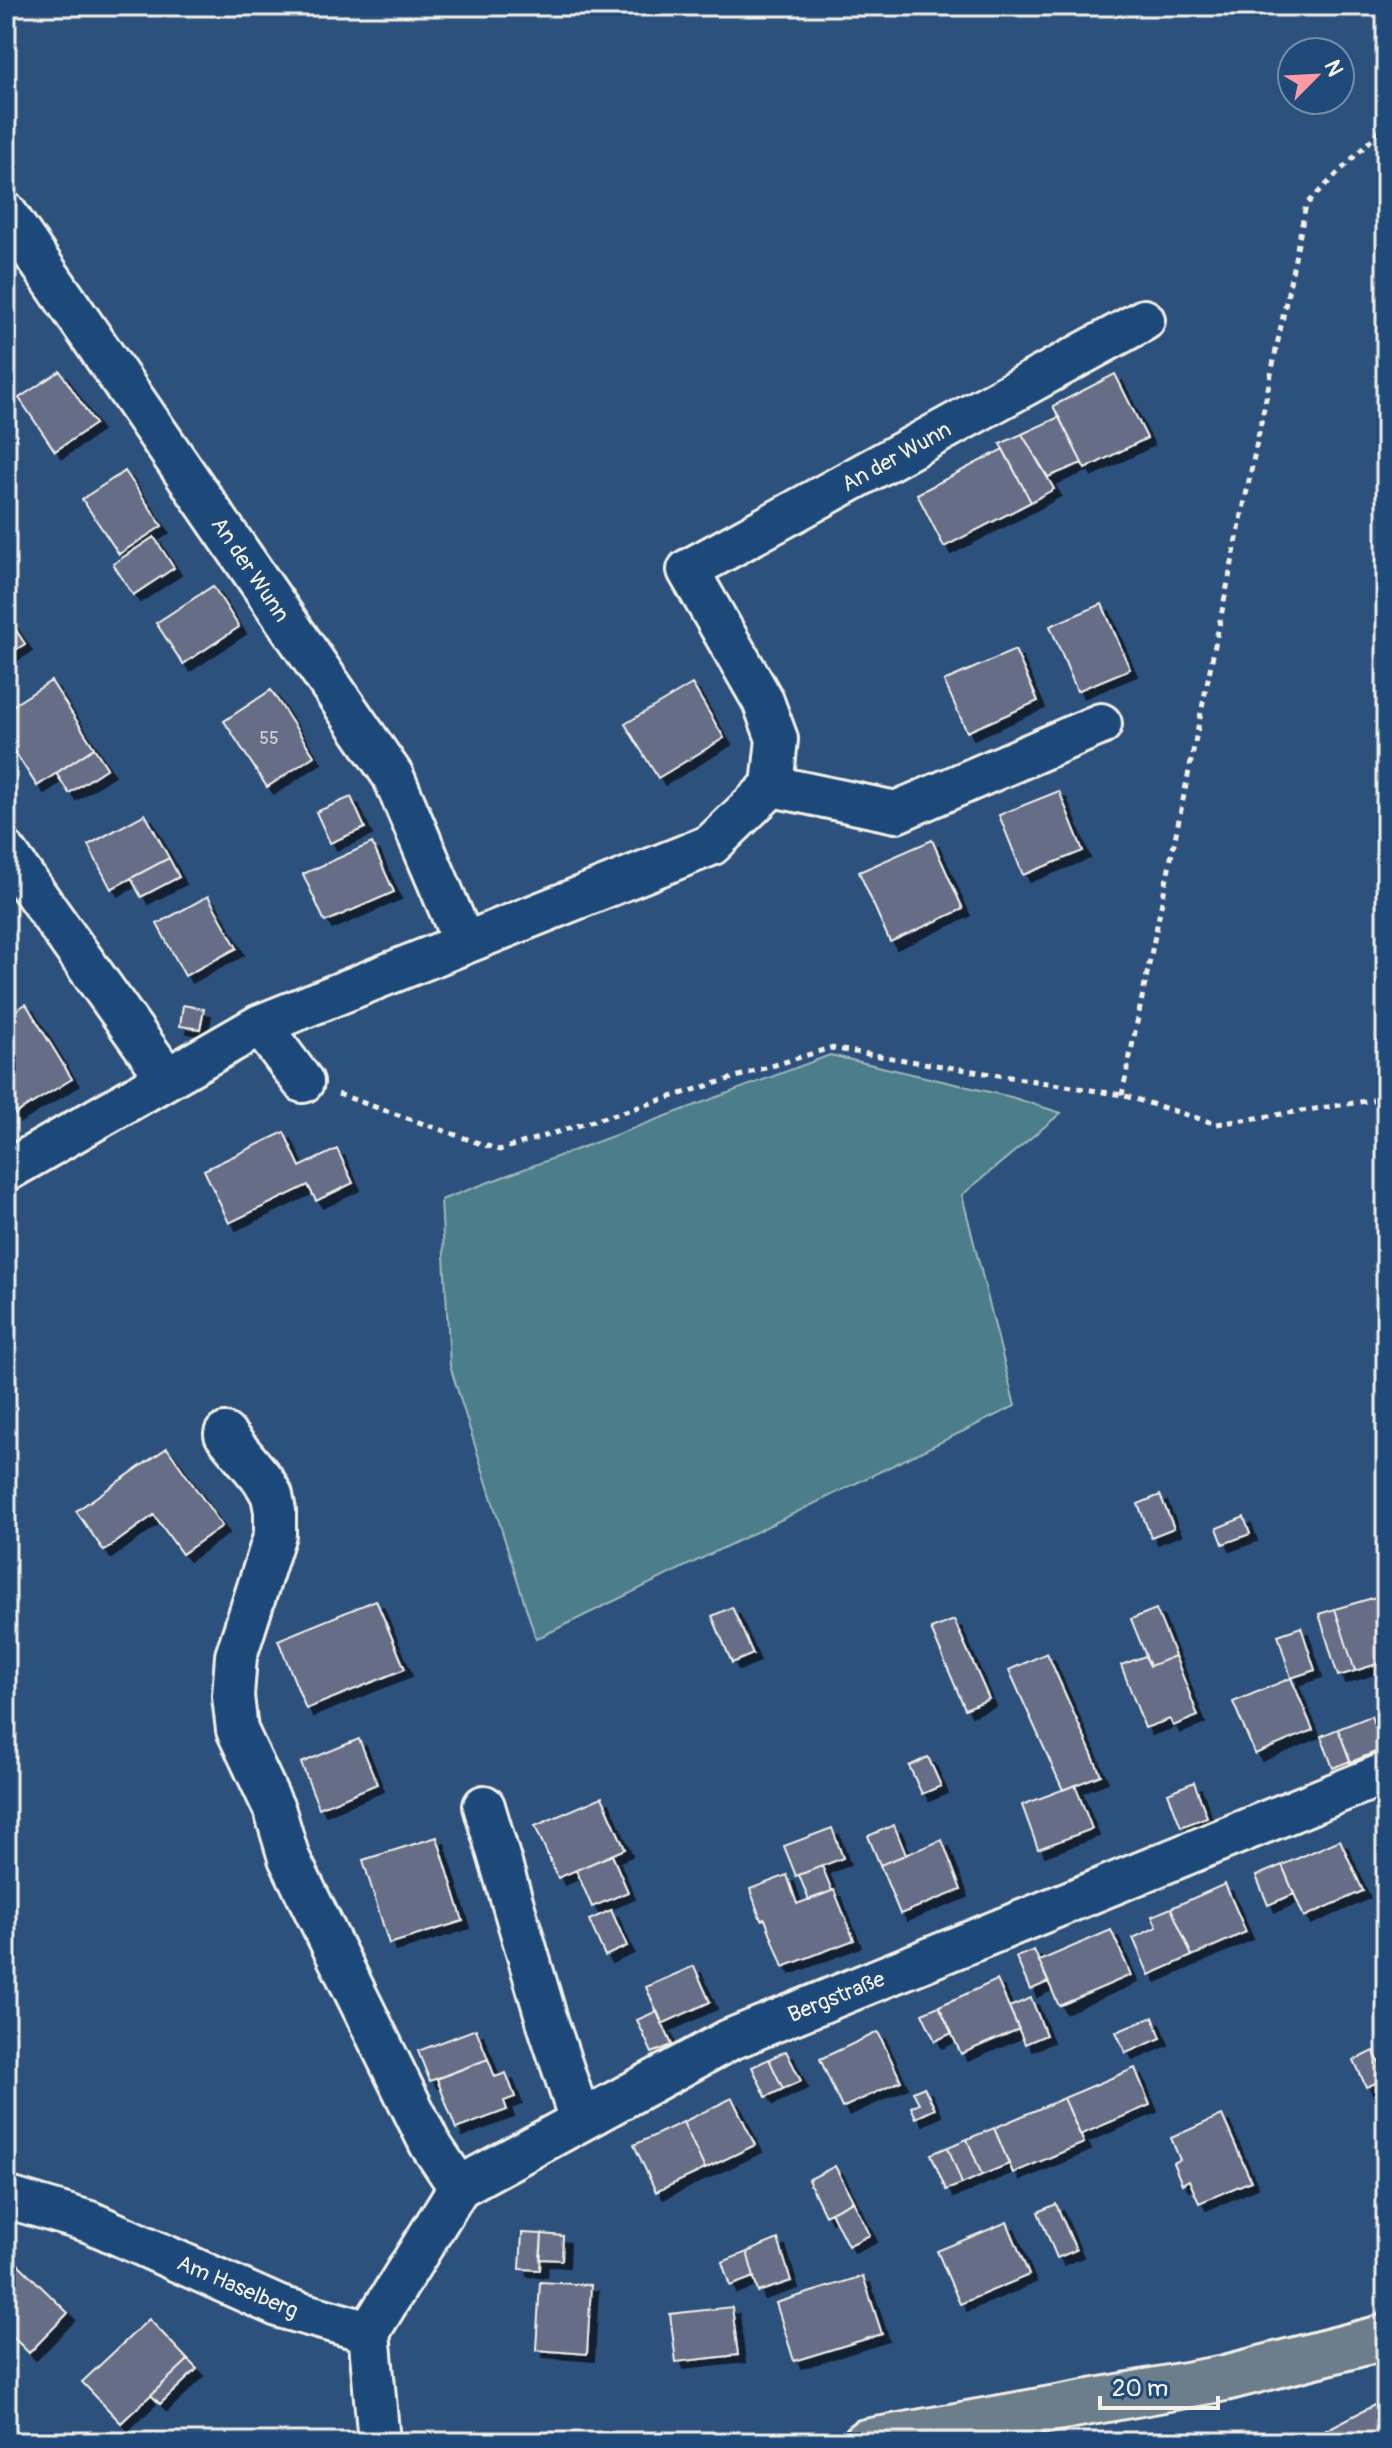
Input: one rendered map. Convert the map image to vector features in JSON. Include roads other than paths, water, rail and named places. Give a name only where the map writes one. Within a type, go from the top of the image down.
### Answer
[{"type":"main road","points":[[866,2442],[1225,2378],[1386,2337]]},
{"type":"street","name":"An der Wunn","points":[[6,213],[393,776],[464,943]]},
{"type":"street","name":"An der Wunn","points":[[772,786],[777,739],[763,701],[688,570],[1144,320]]},
{"type":"street","points":[[6,1171],[260,1025],[711,845],[772,786],[896,812],[1101,724]]},
{"type":"street","points":[[6,852],[167,1078]]},
{"type":"street","points":[[260,1025],[303,1082]]},
{"type":"street","points":[[225,1434],[264,1481],[272,1495],[275,1511],[275,1534],[236,1656],[233,1696],[237,1730],[275,1811],[289,1858],[430,2144],[459,2187]]},
{"type":"street","name":"Bergstraße","points":[[369,2332],[459,2187],[580,2120],[729,2040],[1386,1773]]},
{"type":"street","points":[[484,1806],[549,2027],[580,2120]]},
{"type":"street","name":"Am Haselberg","points":[[6,2197],[90,2222],[280,2307],[369,2332]]},
{"type":"street","points":[[369,2332],[379,2442]]}]
